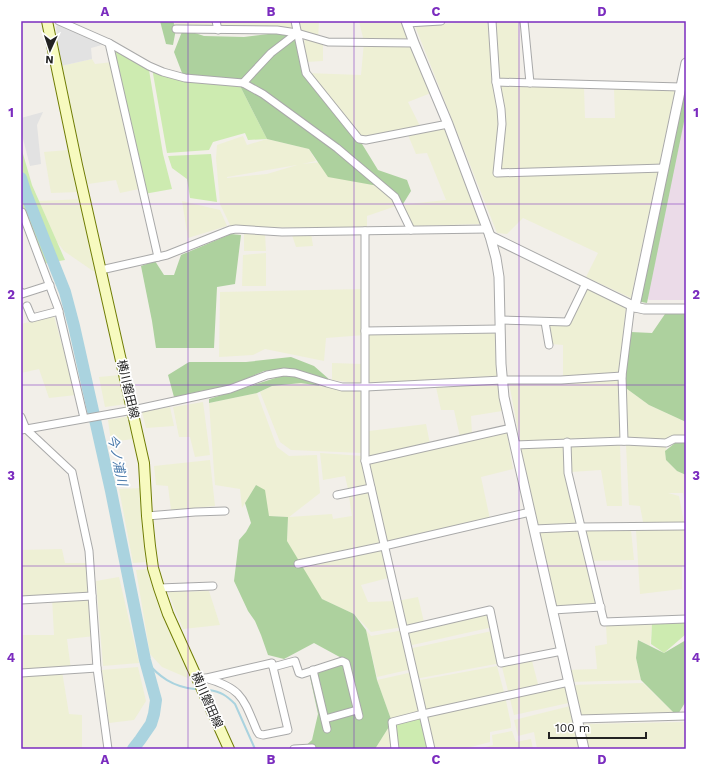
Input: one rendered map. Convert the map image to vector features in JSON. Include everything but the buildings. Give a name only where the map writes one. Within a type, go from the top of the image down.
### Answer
[{"type":"main road","name":"横川磐田線","points":[[47,21],[77,165],[144,463],[147,516],[152,561],[168,614],[201,679],[229,749]]},
{"type":"street","points":[[59,21],[109,43],[149,66],[163,72],[185,78],[242,83],[263,94],[337,148],[395,197],[411,230]]},
{"type":"street","points":[[216,21],[218,30]]},
{"type":"street","points":[[295,21],[306,73],[359,139],[366,140],[448,124]]},
{"type":"street","points":[[441,21],[406,22],[448,124],[489,232],[496,258],[499,276],[502,380],[504,396],[584,749]]},
{"type":"street","points":[[492,21],[496,82],[502,124],[497,173],[664,168]]},
{"type":"street","points":[[524,21],[530,83]]},
{"type":"street","points":[[176,29],[277,30],[297,33],[328,42],[414,43]]},
{"type":"street","points":[[242,83],[271,53],[297,33]]},
{"type":"street","points":[[109,43],[158,257]]},
{"type":"street","points":[[624,441],[622,376],[633,306],[636,301],[686,63]]},
{"type":"street","points":[[496,82],[681,87]]},
{"type":"street","points":[[22,216],[59,311],[84,418]]},
{"type":"street","points":[[101,270],[166,255],[236,229],[282,232],[411,230],[489,232],[633,306],[644,309],[686,309]]},
{"type":"street","points":[[365,231],[365,461],[431,749]]},
{"type":"street","points":[[500,320],[567,322],[586,283]]},
{"type":"street","points":[[21,292],[22,294],[50,285]]},
{"type":"street","points":[[27,306],[32,318],[59,311]]},
{"type":"street","points":[[545,322],[549,345]]},
{"type":"street","points":[[365,331],[500,329]]},
{"type":"street","points":[[23,429],[133,410],[230,389],[267,375],[284,372],[295,373],[327,384],[342,387],[502,380],[561,380],[622,376]]},
{"type":"street","points":[[21,417],[23,429],[72,472],[89,551],[97,668],[108,749]]},
{"type":"street","points":[[365,461],[511,428]]},
{"type":"street","points":[[515,445],[624,441],[666,443],[674,439],[686,439]]},
{"type":"street","points":[[567,442],[568,473],[604,622],[686,619]]},
{"type":"street","points":[[336,495],[371,488]]},
{"type":"street","points":[[147,516],[225,511]]},
{"type":"street","points":[[298,564],[384,546],[530,512]]},
{"type":"street","points":[[534,529],[684,526]]},
{"type":"street","points":[[159,588],[213,586]]},
{"type":"street","points":[[21,600],[92,596]]},
{"type":"street","points":[[553,610],[601,608]]},
{"type":"street","points":[[404,630],[490,610],[501,663],[562,651]]},
{"type":"street","points":[[273,667],[295,661],[299,673],[302,674],[342,660],[344,661],[346,663],[358,714],[325,719]]},
{"type":"street","points":[[272,663],[288,730],[264,735],[259,734],[244,701],[238,694],[229,686],[219,682],[201,679],[272,663]]},
{"type":"street","points":[[21,673],[97,668]]},
{"type":"street","points":[[313,670],[327,729]]},
{"type":"street","points":[[394,749],[392,722],[569,682]]},
{"type":"street","points":[[578,719],[686,716]]},
{"type":"street","points":[[294,749],[312,748]]},
{"type":"shaded area","points":[[59,23],[109,43],[91,48],[92,59],[61,66],[56,27]]},
{"type":"shaded area","points":[[686,108],[686,300],[649,300],[646,297]]},
{"type":"shaded area","points":[[43,112],[37,125],[41,164],[30,166],[21,131],[21,118]]},
{"type":"green space","points":[[160,21],[173,21],[176,29],[173,45],[166,44]]},
{"type":"green space","points":[[174,21],[319,21],[318,39],[297,33],[176,29]]},
{"type":"green space","points":[[359,21],[403,21],[431,93],[408,102],[420,126],[359,139],[306,73],[361,75],[364,42]]},
{"type":"green space","points":[[487,21],[495,86],[584,88],[585,118],[615,118],[614,89],[675,90],[631,298],[586,277],[598,253],[523,218],[507,234],[497,233],[415,26]]},
{"type":"green space","points":[[494,21],[518,21],[520,80],[499,79]]},
{"type":"green space","points":[[183,29],[204,36],[244,37],[301,30],[306,73],[359,139],[378,170],[407,180],[411,191],[403,204],[384,187],[328,177],[309,149],[267,139],[238,82],[184,78],[174,52]]},
{"type":"green space","points":[[304,37],[323,43],[323,61],[306,62]]},
{"type":"green space","points":[[109,43],[149,70],[163,154],[172,189],[144,194]]},
{"type":"green space","points":[[92,59],[95,64],[113,62],[139,189],[120,193],[116,180],[88,184],[61,66]]},
{"type":"green space","points":[[686,65],[686,112],[647,303],[636,301]]},
{"type":"green space","points":[[152,68],[185,78],[238,82],[267,139],[248,140],[245,133],[213,142],[209,150],[167,153]]},
{"type":"green space","points":[[446,128],[481,224],[413,226],[399,205],[446,200],[427,153],[416,154],[408,135]]},
{"type":"green space","points":[[243,136],[247,145],[267,139],[309,149],[316,161],[302,164],[321,162],[342,152],[399,205],[367,216],[367,228],[231,227],[220,204],[216,158],[217,145]],"holes":[[[297,165],[267,174],[227,178]]]},
{"type":"green space","points":[[21,147],[32,185],[65,260],[42,264],[21,205]]},
{"type":"green space","points":[[68,150],[79,192],[51,193],[44,152]]},
{"type":"green space","points":[[211,154],[217,202],[190,198],[187,179],[172,168],[168,156]]},
{"type":"green space","points":[[85,199],[101,270],[93,271],[64,251],[55,239],[38,201]]},
{"type":"green space","points":[[182,201],[220,210],[227,226],[188,238]]},
{"type":"green space","points":[[244,233],[265,234],[266,251],[244,251]]},
{"type":"green space","points":[[311,233],[313,246],[296,247],[292,235]]},
{"type":"green space","points":[[231,234],[241,235],[235,284],[217,287],[214,348],[156,348],[141,266],[155,261],[164,275],[174,275],[181,255]]},
{"type":"green space","points":[[266,253],[266,286],[242,286],[243,255]]},
{"type":"green space","points":[[586,287],[626,308],[618,378],[621,439],[520,441],[509,383],[563,383],[563,345],[551,344],[548,324],[569,324]]},
{"type":"green space","points":[[365,289],[365,334],[495,331],[497,376],[369,384],[365,335],[326,338],[324,361],[265,349],[253,355],[219,357],[220,292]]},
{"type":"green space","points":[[665,314],[686,314],[686,422],[649,405],[623,386],[625,355],[631,332],[652,333]]},
{"type":"green space","points":[[54,316],[76,395],[49,398],[39,369],[21,373],[21,324]]},
{"type":"green space","points":[[291,357],[314,366],[330,380],[293,370],[264,371],[229,386],[174,397],[168,375],[189,362],[246,362]]},
{"type":"green space","points":[[332,363],[363,364],[363,384],[332,380]]},
{"type":"green space","points":[[288,374],[313,381],[320,386],[301,383],[272,386],[257,393],[209,403],[209,399]]},
{"type":"green space","points":[[120,375],[127,404],[105,407],[99,377]]},
{"type":"green space","points":[[301,383],[362,392],[362,453],[291,450],[280,442],[260,392],[272,386]]},
{"type":"green space","points":[[498,383],[502,411],[471,416],[472,434],[460,437],[454,410],[441,410],[436,387]]},
{"type":"green space","points":[[623,386],[649,405],[686,422],[686,441],[666,443],[666,460],[677,471],[686,475],[686,511],[683,493],[668,493],[679,496],[684,522],[643,522],[640,506],[629,505]]},
{"type":"green space","points":[[257,393],[277,447],[289,456],[317,455],[320,493],[289,517],[332,514],[333,519],[352,516],[349,496],[369,492],[369,463],[507,432],[513,469],[481,477],[490,519],[385,546],[392,577],[361,585],[368,602],[397,601],[418,597],[424,622],[371,632],[354,614],[322,599],[298,564],[287,541],[288,517],[269,516],[256,485],[242,508],[240,489],[215,485],[209,403]]},
{"type":"green space","points":[[203,402],[210,455],[195,457],[190,437],[179,437],[173,407]]},
{"type":"green space","points":[[170,407],[174,426],[146,428],[142,412]]},
{"type":"green space","points":[[130,416],[133,439],[111,442],[108,420]]},
{"type":"green space","points":[[426,424],[430,444],[367,458],[369,431]]},
{"type":"green space","points":[[680,439],[686,442],[686,475],[677,471],[666,460],[665,451]]},
{"type":"green space","points":[[564,445],[577,524],[538,526],[520,447]]},
{"type":"green space","points":[[620,445],[622,506],[607,506],[601,470],[571,472],[570,446]]},
{"type":"green space","points":[[320,453],[363,456],[368,485],[348,489],[345,476],[323,480]]},
{"type":"green space","points":[[210,460],[215,506],[171,510],[168,486],[156,485],[154,466]]},
{"type":"green space","points":[[256,485],[265,490],[269,516],[288,517],[287,541],[322,599],[354,614],[366,630],[377,680],[392,722],[375,749],[302,749],[312,740],[318,714],[310,677],[329,665],[347,661],[314,643],[284,659],[268,655],[255,621],[248,611],[234,581],[239,540],[251,523],[245,503]]},
{"type":"green space","points":[[142,488],[147,562],[133,563],[119,489]]},
{"type":"green space","points":[[686,529],[686,566],[682,566],[682,589],[640,594],[636,530]]},
{"type":"green space","points":[[631,530],[634,560],[589,561],[601,607],[553,610],[540,532]]},
{"type":"green space","points":[[62,549],[65,563],[89,563],[92,593],[21,599],[21,550]]},
{"type":"green space","points":[[147,569],[190,679],[162,667],[150,654],[136,570]]},
{"type":"green space","points":[[119,577],[139,663],[103,666],[96,581]]},
{"type":"green space","points":[[209,591],[220,625],[183,629],[168,592]]},
{"type":"green space","points":[[92,596],[95,636],[67,639],[71,670],[62,671],[69,714],[82,715],[82,749],[21,749],[21,635],[54,635],[52,598]]},
{"type":"green space","points":[[490,610],[493,627],[408,646],[408,649],[492,631],[501,663],[415,679],[415,681],[497,666],[511,728],[490,732],[490,742],[463,749],[375,749],[392,722],[377,680],[413,672],[412,669],[377,677],[366,630],[371,636]]},
{"type":"green space","points":[[686,621],[686,634],[664,653],[651,644],[652,623]]},
{"type":"green space","points":[[652,623],[650,646],[639,640],[636,658],[641,680],[569,682],[566,670],[597,669],[595,646],[607,644],[606,625]]},
{"type":"green space","points":[[638,640],[664,653],[686,640],[686,701],[677,716],[641,680],[636,658]]},
{"type":"green space","points":[[531,657],[539,688],[569,682],[570,685],[643,683],[677,716],[578,719],[584,749],[537,749],[534,732],[518,736],[514,720],[574,705],[573,702],[514,715],[501,663]]},
{"type":"green space","points":[[138,667],[146,701],[134,720],[109,723],[102,670]]},
{"type":"green space","points":[[423,714],[431,749],[395,749],[392,722]]},
{"type":"green space","points":[[686,722],[686,749],[587,749],[583,724]]},
{"type":"green space","points":[[512,731],[516,742],[531,739],[533,749],[478,749],[493,745],[492,735]]},
{"type":"waterway","name":"今ノ浦川","points":[[21,178],[65,292],[74,326],[111,491],[145,660],[156,700],[151,724],[133,749]]},
{"type":"waterway","points":[[145,660],[167,680],[180,686],[195,689]]},
{"type":"waterway","points":[[209,690],[223,694],[235,704],[255,749]]}]
